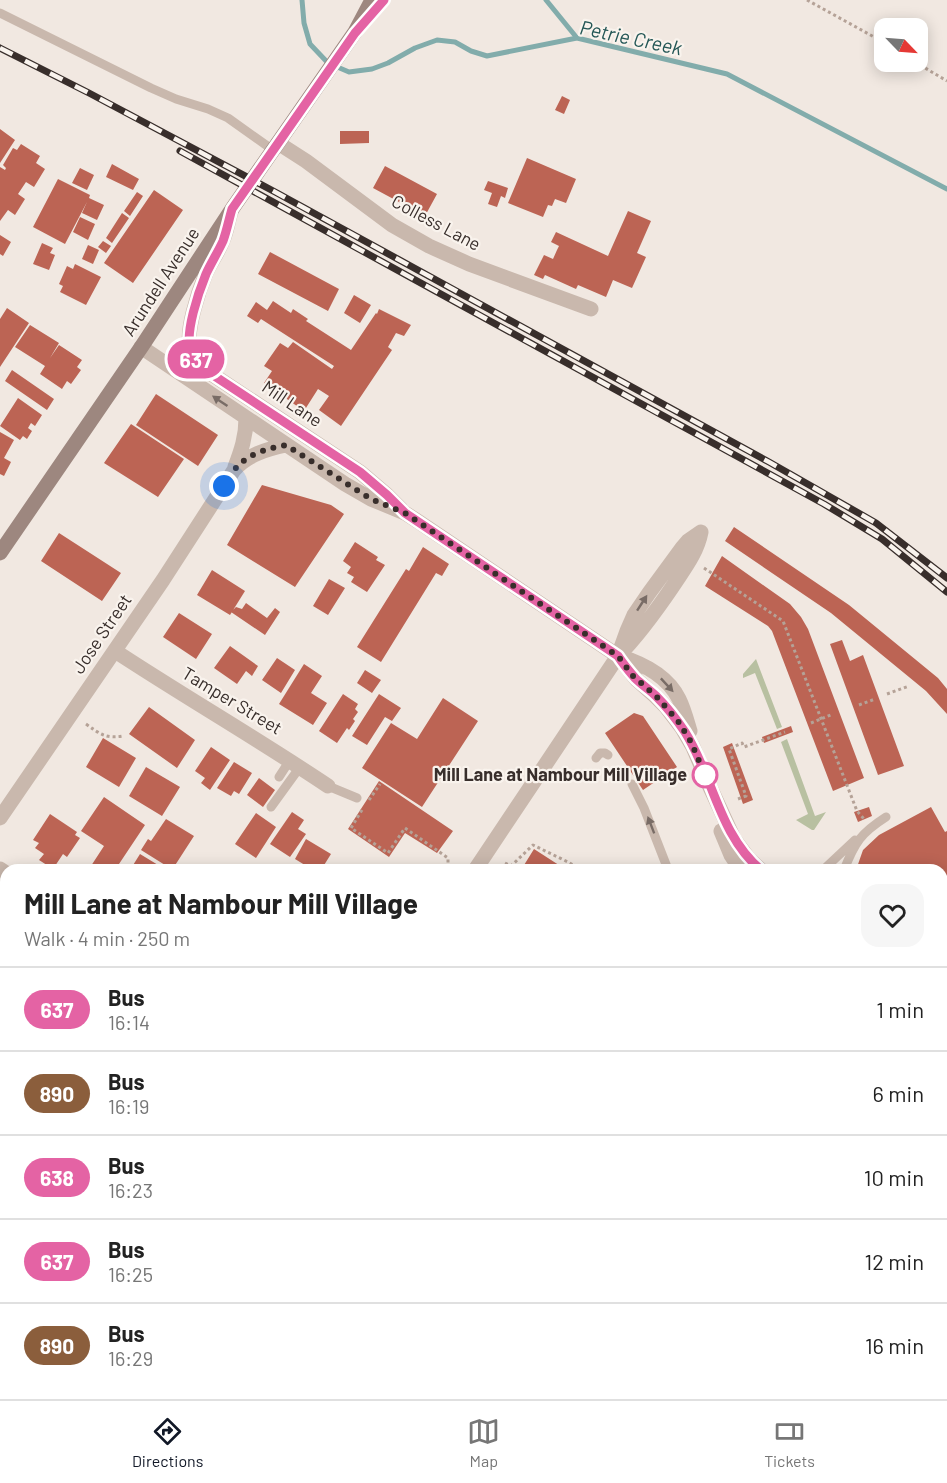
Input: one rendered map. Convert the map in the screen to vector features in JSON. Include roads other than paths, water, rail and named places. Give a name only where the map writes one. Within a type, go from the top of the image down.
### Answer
[{"type":"main road","name":"Arundell Avenue","points":[[0,553],[232,209],[355,33],[372,0]]},
{"type":"main road","name":"Arundell Avenue","points":[[364,19],[384,0]]},
{"type":"street","name":"Colless Lane","points":[[276,147],[306,161],[392,225],[429,246],[469,264],[591,309]]},
{"type":"street","name":"Mill Lane","points":[[232,209],[224,239],[206,274],[189,331],[191,352],[198,362],[213,375],[371,481],[405,513],[618,656],[633,676],[656,696],[678,721],[696,753],[734,839],[755,864]]},
{"type":"street","name":"Mill Lane","points":[[141,347],[286,445],[371,499],[405,513]]},
{"type":"street","name":"Jose Street","points":[[234,470],[243,445],[246,418]]},
{"type":"street","name":"Jose Street","points":[[0,818],[234,470],[254,455],[286,445]]},
{"type":"street","points":[[480,864],[618,656],[630,622],[648,593],[688,541],[706,526]]},
{"type":"street","name":"Tamper Street","points":[[114,651],[295,763],[328,786]]},
{"type":"street","name":"Mill Lane","points":[[710,787],[721,832],[737,864]]},
{"type":"lane","points":[[0,13],[151,88],[228,118],[276,147]]},
{"type":"lane","points":[[596,758],[600,753],[608,755]]},
{"type":"lane","points":[[279,777],[295,763]]},
{"type":"lane","points":[[271,807],[295,763]]},
{"type":"lane","points":[[632,784],[667,864]]},
{"type":"lane","points":[[328,786],[357,798]]},
{"type":"lane","points":[[830,864],[868,829],[886,817]]},
{"type":"lane","points":[[847,864],[855,844],[868,829]]},
{"type":"waterway","name":"Petrie Creek","points":[[302,0],[304,23],[310,44],[328,63],[349,72],[372,69],[437,40],[455,42],[471,51],[487,56],[577,38],[727,74],[947,189]]},
{"type":"waterway","points":[[546,0],[577,38]]},
{"type":"railway","points":[[0,48],[277,193],[769,462],[876,523],[947,578]]},
{"type":"railway","points":[[180,151],[824,504],[882,539],[947,592]]},
{"type":"place","name":"Mill Lane at Nambour Mill Village","points":[[705,775]]}]
